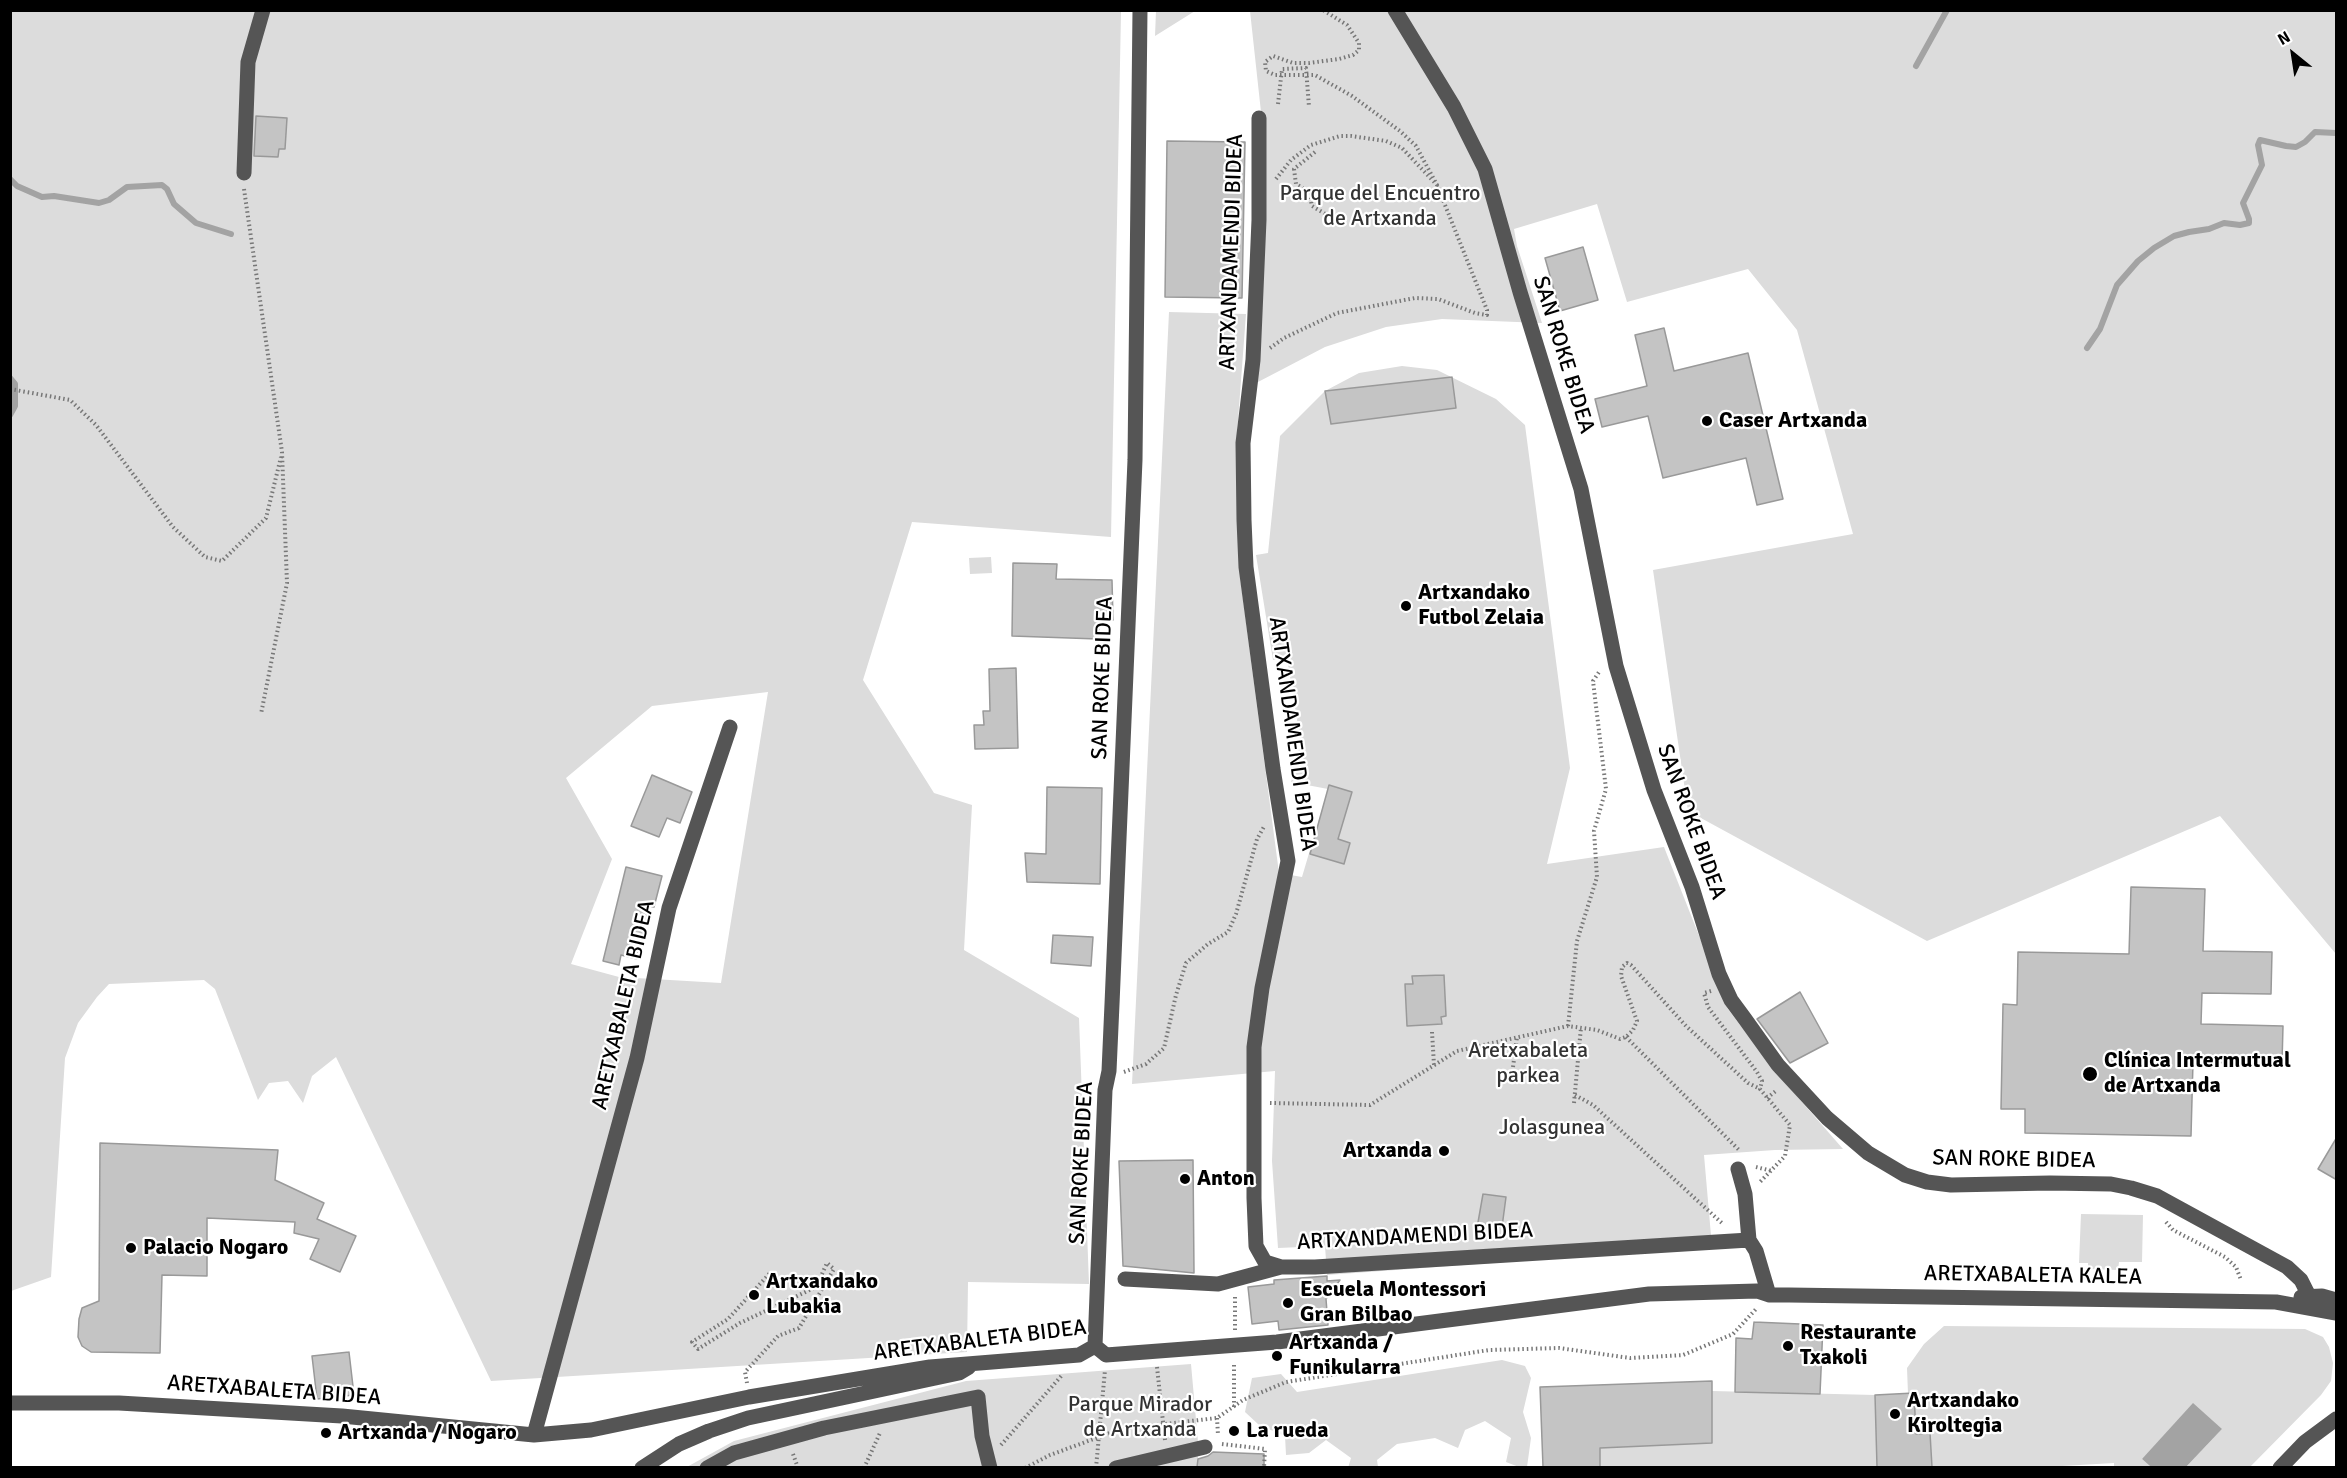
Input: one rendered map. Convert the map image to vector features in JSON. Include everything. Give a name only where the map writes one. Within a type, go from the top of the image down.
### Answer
[{"type":"street","points":[[244,173],[248,62],[263,10]]},
{"type":"street","name":"SAN ROKE BIDEA","points":[[1101,1351],[1105,1090],[1109,1071],[1135,460],[1140,10]]},
{"type":"street","name":"SAN ROKE BIDEA","points":[[1395,10],[1454,106],[1485,170],[1581,489],[1616,666],[1654,790],[1692,887],[1731,1000],[1779,1065],[1827,1118],[1868,1153],[1905,1176],[1927,1182],[1971,1185],[2111,1184],[2157,1196],[2287,1267],[2301,1280],[2309,1296]]},
{"type":"street","name":"ARTXANDAMENDI BIDEA","points":[[1259,118],[1254,360],[1243,442],[1246,567],[1288,861],[1262,988],[1254,1047],[1256,1246],[1265,1262],[1281,1267],[1315,1267],[1749,1240]]},
{"type":"street","name":"ARETXABALETA BIDEA","points":[[534,1435],[637,1058],[669,908],[729,727]]},
{"type":"street","points":[[1744,1162],[1749,1240],[1756,1251],[1769,1295]]},
{"type":"street","points":[[1125,1279],[1218,1284],[1281,1267]]},
{"type":"street","name":"ARETXABALETA BIDEA","points":[[10,1402],[119,1403],[342,1416],[534,1435],[591,1430],[749,1397],[930,1366],[1079,1355],[1101,1351],[1155,1352],[1276,1342],[1649,1294],[1757,1291],[1769,1295],[1789,1295]]},
{"type":"street","name":"ARETXABALETA KALEA","points":[[1789,1295],[2276,1302],[2337,1313]]},
{"type":"street","name":"ARETXABALETA KALEA","points":[[2276,1302],[2309,1296],[2337,1300]]},
{"type":"street","points":[[642,1467],[680,1444],[748,1418],[959,1373],[977,1362]]},
{"type":"street","points":[[707,1467],[734,1453],[825,1428],[978,1397],[981,1436],[990,1465]]},
{"type":"street","points":[[2280,1467],[2331,1422],[2337,1411]]},
{"type":"street","points":[[1116,1467],[1211,1445]]},
{"type":"path","points":[[1254,360],[1284,338],[1337,313],[1415,298],[1438,299],[1486,315],[1487,310],[1437,185],[1416,146],[1400,131],[1330,81],[1315,75],[1275,75],[1266,71],[1265,62],[1273,56],[1283,61],[1310,63],[1339,60],[1359,50],[1359,43],[1347,25],[1323,10]]},
{"type":"path","points":[[1278,104],[1282,69],[1306,69],[1309,107]]},
{"type":"path","points":[[1258,195],[1274,182],[1291,160],[1311,145],[1340,136],[1386,141],[1402,148],[1437,185]]},
{"type":"path","points":[[1315,152],[1294,169],[1296,184],[1309,192],[1312,206],[1327,215]]},
{"type":"path","points":[[244,173],[244,198],[282,452],[287,584],[261,714]]},
{"type":"path","points":[[10,389],[70,400],[96,425],[173,526],[205,557],[222,561],[266,518],[282,452]]},
{"type":"path","points":[[1568,1026],[1577,941],[1597,877],[1594,831],[1606,789],[1593,681],[1599,672],[1616,666]]},
{"type":"path","points":[[1109,1071],[1123,1073],[1136,1069],[1155,1057],[1164,1048],[1186,963],[1208,944],[1228,932],[1236,914],[1257,839],[1280,809]]},
{"type":"path","points":[[1254,1102],[1370,1105],[1457,1051],[1568,1026],[1597,1029],[1620,1039],[1626,1037],[1634,1030],[1637,1021],[1621,976],[1622,967],[1627,963],[1686,1026],[1748,1083],[1760,1089],[1790,1125],[1785,1156],[1772,1172],[1745,1194]]},
{"type":"path","points":[[1711,991],[1704,993],[1708,1007],[1757,1072],[1762,1081],[1760,1089]]},
{"type":"path","points":[[1574,1103],[1581,1027]]},
{"type":"path","points":[[1432,1032],[1434,1066]]},
{"type":"path","points":[[1513,1067],[1517,1037]]},
{"type":"path","points":[[1626,1037],[1744,1162],[1757,1169],[1772,1172]]},
{"type":"path","points":[[1767,1098],[1781,1086]]},
{"type":"path","points":[[1575,1095],[1593,1105],[1707,1209]]},
{"type":"path","points":[[2161,1213],[2173,1230],[2193,1239],[2236,1267],[2241,1280]]},
{"type":"path","points":[[745,1372],[778,1336],[799,1328],[834,1269],[826,1263],[816,1287],[740,1323],[698,1349],[692,1342],[728,1319],[770,1273]]},
{"type":"path","points":[[1235,1293],[1235,1321]]},
{"type":"path","points":[[1025,1467],[1050,1455],[1121,1429],[1217,1418],[1243,1400],[1286,1382],[1489,1350],[1559,1348],[1630,1358],[1683,1355],[1733,1334],[1769,1295]]},
{"type":"path","points":[[1096,1467],[1101,1351]]},
{"type":"path","points":[[1155,1352],[1162,1424]]},
{"type":"path","points":[[990,1465],[1001,1445],[1079,1355]]},
{"type":"path","points":[[1234,1364],[1234,1407]]},
{"type":"path","points":[[864,1467],[888,1415]]},
{"type":"path","points":[[1211,1445],[1265,1449],[1264,1467]]},
{"type":"green space","points":[[1156,10],[1195,11],[1155,36]]},
{"type":"green space","points":[[11,11],[1121,11],[1111,537],[912,522],[863,680],[934,793],[972,805],[964,950],[1079,1018],[1089,1284],[968,1282],[967,1352],[491,1381],[336,1057],[312,1076],[303,1103],[288,1081],[269,1083],[258,1100],[215,989],[204,980],[109,984],[78,1023],[65,1058],[51,1277],[11,1291]],"holes":[[[768,692],[721,983],[619,977],[571,964],[612,859],[566,778],[652,706]]]},
{"type":"green space","name":"Parque del Encuentro de Artxanda","points":[[1250,11],[2336,11],[2336,954],[2220,816],[1927,941],[1688,811],[1653,570],[1853,534],[1797,330],[1748,269],[1627,302],[1597,204],[1514,229],[1517,246],[1542,323],[1442,319],[1386,327],[1325,347],[1258,382],[1261,112]]},
{"type":"green space","name":"Aretxabaleta parkea","points":[[1169,312],[1246,314],[1236,447],[1240,577],[1279,873],[1302,877],[1328,789],[1291,782],[1297,763],[1300,738],[1287,658],[1273,660],[1256,555],[1268,553],[1280,436],[1325,391],[1359,373],[1402,366],[1437,370],[1496,399],[1525,425],[1570,768],[1547,864],[1664,847],[1728,1009],[1774,1070],[1843,1149],[1775,1150],[1704,1155],[1712,1247],[1327,1275],[1325,1246],[1278,1248],[1272,1161],[1275,1071],[1132,1084]]},
{"type":"green space","points":[[991,557],[992,573],[970,574],[969,558]]},
{"type":"green space","points":[[2081,1214],[2143,1215],[2142,1262],[2119,1262],[2118,1270],[2088,1269],[2088,1263],[2079,1263]]},
{"type":"green space","points":[[1944,1326],[2305,1329],[2323,1337],[2329,1347],[2333,1363],[2331,1381],[2321,1395],[2249,1468],[2186,1467],[2222,1429],[2142,1459],[2151,1467],[2114,1467],[2114,1463],[2028,1468],[1543,1467],[1540,1387],[1711,1381],[1712,1391],[1908,1394],[1907,1368],[1924,1344]]},
{"type":"green space","points":[[1502,1360],[1525,1366],[1531,1378],[1523,1412],[1531,1438],[1527,1467],[1519,1467],[1506,1462],[1511,1438],[1485,1421],[1465,1430],[1458,1448],[1435,1438],[1397,1444],[1377,1460],[1378,1467],[1348,1468],[1351,1458],[1326,1440],[1309,1453],[1286,1455],[1285,1436],[1259,1425],[1245,1412],[1252,1378],[1281,1374],[1297,1392]]},
{"type":"green space","name":"Parque Mirador de Artxanda","points":[[1191,1364],[1198,1467],[685,1468],[734,1441],[966,1381]]},
{"type":"shaded area","points":[[2193,1403],[2222,1429],[2186,1467],[2151,1467],[2142,1459]]},
{"type":"building","points":[[256,116],[287,118],[285,149],[279,149],[278,157],[254,156]]},
{"type":"building","points":[[1167,141],[1245,142],[1242,298],[1165,297]]},
{"type":"building","points":[[1583,247],[1598,300],[1560,311],[1545,258]]},
{"type":"building","name":"Caser Artxanda","points":[[1664,328],[1674,371],[1748,353],[1783,499],[1757,505],[1746,458],[1663,478],[1648,416],[1602,427],[1595,399],[1647,386],[1635,335]]},
{"type":"building","points":[[1452,377],[1456,408],[1331,424],[1325,391]]},
{"type":"building","points":[[1013,563],[1057,564],[1056,579],[1112,580],[1113,620],[1100,621],[1098,639],[1012,636]]},
{"type":"building","points":[[1016,668],[1018,748],[975,749],[974,725],[984,725],[983,711],[990,711],[989,669]]},
{"type":"building","points":[[652,775],[692,792],[680,823],[667,818],[659,837],[631,826]]},
{"type":"building","points":[[1329,785],[1352,792],[1338,839],[1350,843],[1344,864],[1310,854]]},
{"type":"building","points":[[1047,787],[1102,788],[1100,884],[1027,882],[1025,853],[1046,854]]},
{"type":"building","points":[[626,867],[662,876],[654,907],[649,906],[637,959],[621,955],[619,965],[603,961]]},
{"type":"building","points":[[2131,887],[2205,889],[2203,951],[2272,952],[2271,994],[2202,993],[2201,1024],[2283,1026],[2282,1064],[2193,1062],[2191,1136],[2025,1133],[2025,1109],[2001,1109],[2003,1004],[2017,1005],[2018,952],[2129,954]]},
{"type":"building","points":[[1053,935],[1093,937],[1091,966],[1051,963]]},
{"type":"building","points":[[1444,975],[1446,1016],[1441,1017],[1442,1024],[1407,1026],[1405,984],[1413,984],[1412,976]]},
{"type":"building","points":[[1800,992],[1828,1043],[1790,1063],[1757,1019]]},
{"type":"building","points":[[2337,1137],[2337,1180],[2318,1169]]},
{"type":"building","name":"Palacio Nogaro","points":[[100,1143],[278,1150],[275,1180],[324,1203],[317,1219],[356,1236],[340,1272],[310,1259],[319,1239],[294,1233],[295,1222],[207,1218],[207,1276],[162,1275],[160,1353],[91,1352],[82,1346],[78,1337],[82,1308],[99,1301]]},
{"type":"building","points":[[1193,1160],[1194,1273],[1123,1266],[1119,1161]]},
{"type":"building","points":[[1483,1194],[1506,1197],[1502,1227],[1477,1228]]},
{"type":"building","name":"Escuela Montessori Gran Bilbao","points":[[1327,1276],[1327,1281],[1340,1280],[1326,1299],[1328,1325],[1279,1330],[1278,1321],[1252,1324],[1248,1287],[1274,1284],[1274,1280]]},
{"type":"building","points":[[1754,1322],[1823,1325],[1820,1394],[1735,1392],[1736,1338],[1752,1339]]},
{"type":"building","points":[[349,1352],[354,1395],[317,1399],[312,1356]]},
{"type":"building","points":[[1712,1381],[1712,1443],[1600,1448],[1600,1467],[1543,1467],[1540,1387]]},
{"type":"building","name":"Artxandako Kiroltegia","points":[[1914,1393],[1916,1434],[1930,1433],[1932,1467],[1877,1467],[1875,1395]]},
{"type":"building","points":[[1213,1452],[1264,1454],[1264,1467],[1197,1467],[1198,1459]]},
{"type":"waterway","points":[[1916,66],[1947,10]]},
{"type":"waterway","points":[[2087,348],[2100,329],[2117,285],[2138,261],[2154,248],[2174,236],[2189,232],[2209,229],[2224,223],[2240,225],[2249,223],[2243,203],[2262,165],[2258,145],[2260,140],[2296,147],[2315,132],[2336,133]]},
{"type":"waterway","points":[[10,179],[17,186],[42,197],[54,196],[99,203],[109,200],[127,187],[162,185],[167,189],[174,204],[196,223],[231,234]]},
{"type":"waterway","points":[[10,378],[15,384],[15,406],[10,415]]},
{"type":"place","name":"Caser Artxanda","points":[[1707,421]]},
{"type":"place","name":"Artxandako Futbol Zelaia","points":[[1406,606]]},
{"type":"place","name":"Clínica Intermutual de Artxanda","points":[[2090,1074]]},
{"type":"place","name":"Artxanda","points":[[1444,1151]]},
{"type":"place","name":"Anton","points":[[1185,1179]]},
{"type":"place","name":"Palacio Nogaro","points":[[131,1248]]},
{"type":"place","name":"Artxandako Lubakia","points":[[754,1295]]},
{"type":"place","name":"Escuela Montessori Gran Bilbao","points":[[1288,1303]]},
{"type":"place","name":"Restaurante Txakoli","points":[[1788,1346]]},
{"type":"place","name":"Artxanda / Funikularra","points":[[1277,1356]]},
{"type":"place","name":"Artxandako Kiroltegia","points":[[1895,1414]]},
{"type":"place","name":"La rueda","points":[[1234,1431]]},
{"type":"place","name":"Artxanda / Nogaro","points":[[326,1433]]},
{"type":"park label","name":"Jolasgunea","points":[[1552,1128]]}]
